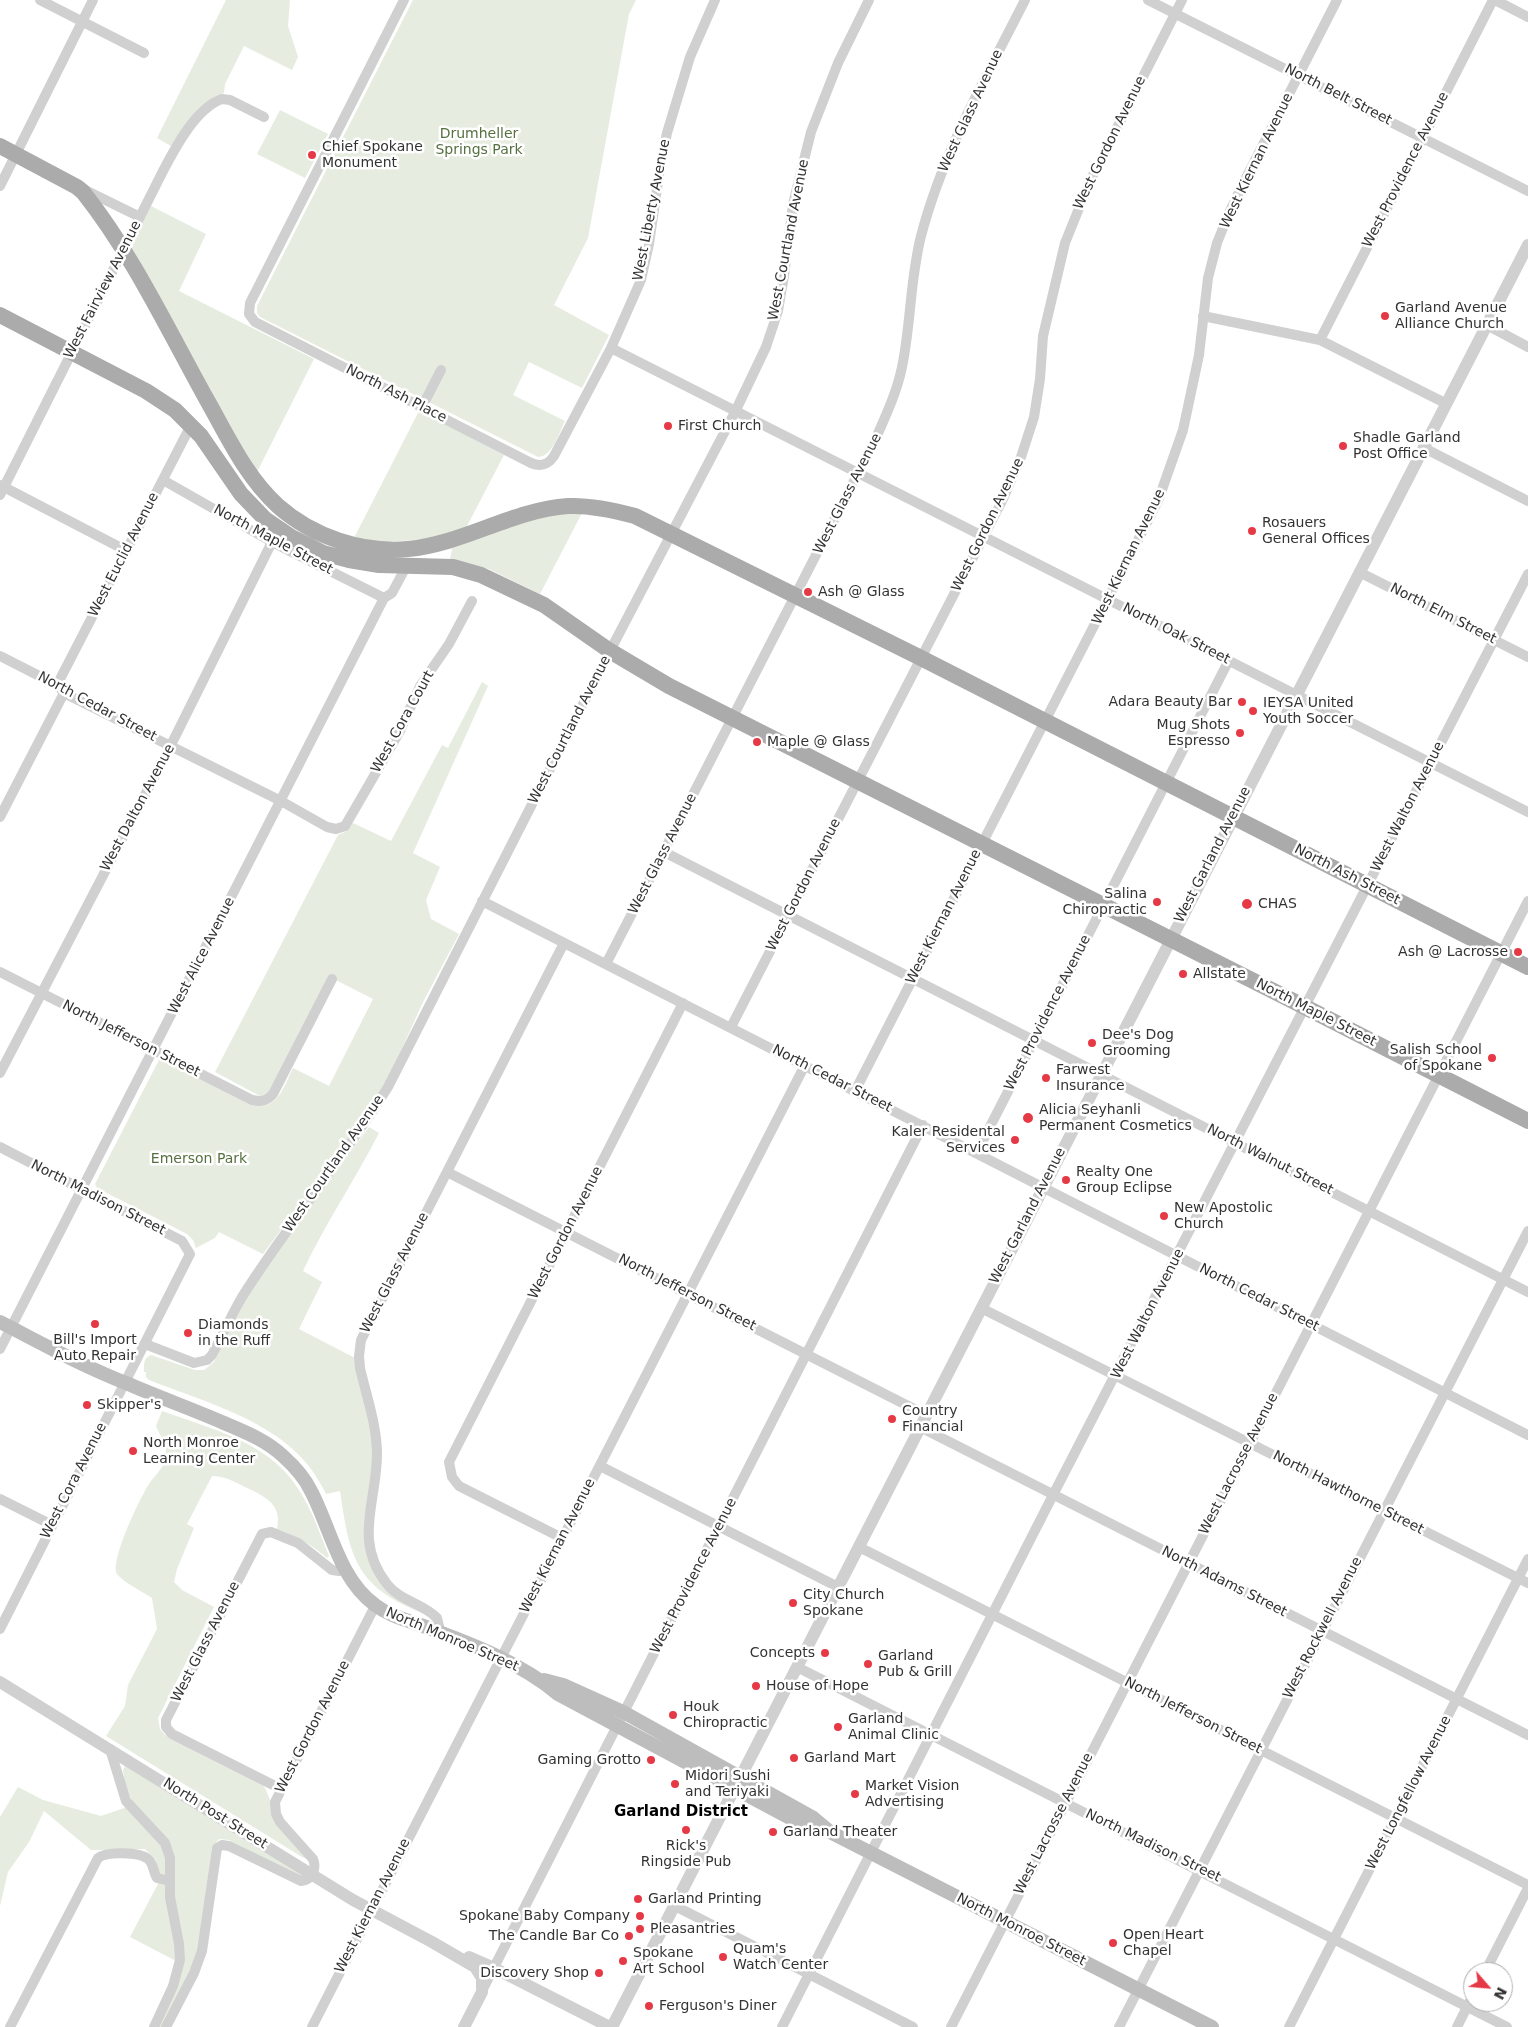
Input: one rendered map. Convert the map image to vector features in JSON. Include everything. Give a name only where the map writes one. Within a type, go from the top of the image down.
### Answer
[{"type":"main road","points":[[0,146],[77,187]]},
{"type":"main road","name":"North Ash Street","points":[[77,187],[98,211],[123,251],[249,474],[278,507],[316,532],[363,547],[408,549],[438,544],[526,514],[568,506],[601,507],[635,516],[672,532],[1528,967]]},
{"type":"main road","name":"North Maple Street","points":[[0,315],[146,391],[176,410],[191,425],[241,494],[265,519],[283,532],[313,548],[334,556],[379,565],[453,567],[481,575],[544,605],[610,651],[669,686],[1528,1121]]},
{"type":"main road","name":"North Monroe Street","points":[[6,1324],[124,1383],[252,1435],[283,1455],[311,1491],[345,1568],[357,1587],[376,1606],[401,1619],[437,1631],[500,1659],[539,1679],[558,1694],[618,1726],[738,1783]]},
{"type":"main road","name":"North Monroe Street","points":[[539,1679],[563,1685],[625,1713],[807,1827],[830,1832],[1212,2027]]},
{"type":"street","points":[[40,0],[144,53]]},
{"type":"street","points":[[0,186],[93,0]]},
{"type":"street","name":"North Ash Place","points":[[404,0],[250,303],[248,310],[250,317],[255,322],[531,463],[538,466],[545,465]]},
{"type":"street","name":"West Liberty Avenue","points":[[545,465],[554,456],[611,348],[641,280],[649,244],[667,133],[690,57],[715,0]]},
{"type":"street","name":"West Courtland Avenue","points":[[145,1344],[194,1363],[208,1360],[241,1299],[283,1235],[364,1126],[388,1087],[610,651],[735,412],[766,347],[778,311],[793,204],[811,132],[838,63],[869,0]]},
{"type":"street","name":"West Glass Avenue","points":[[606,964],[797,596],[892,403],[902,369],[914,271],[921,237],[943,169],[956,137],[1026,0]]},
{"type":"street","name":"North Belt Street","points":[[1148,0],[1528,191]]},
{"type":"street","name":"West Gordon Avenue","points":[[731,1027],[1003,499],[1021,457],[1034,417],[1040,379],[1043,336],[1065,243],[1078,209],[1182,0]]},
{"type":"street","name":"West Kiernan Avenue","points":[[855,1091],[1158,501],[1172,466],[1183,430],[1200,355],[1208,278],[1218,243],[1230,213],[1337,0]]},
{"type":"street","points":[[1494,0],[1528,17]]},
{"type":"street","name":"West Providence Avenue","points":[[1320,340],[1494,0]]},
{"type":"street","name":"West Fairview Avenue","points":[[1,489],[72,353],[163,171],[184,135],[208,108],[216,101],[224,99],[264,117]]},
{"type":"street","points":[[77,187],[140,217]]},
{"type":"street","name":"West Garland Avenue","points":[[611,2027],[1528,245]]},
{"type":"street","points":[[1203,316],[1320,340],[1447,404]]},
{"type":"street","points":[[1487,325],[1528,347]]},
{"type":"street","name":"North Oak Street","points":[[611,348],[1528,812]]},
{"type":"street","points":[[422,407],[441,370]]},
{"type":"street","name":"West Euclid Avenue","points":[[0,817],[4,798],[61,689],[127,551],[191,425]]},
{"type":"street","points":[[1424,448],[1528,501]]},
{"type":"street","name":"North Maple Street","points":[[162,480],[272,542],[384,598]]},
{"type":"street","points":[[1,489],[127,551]]},
{"type":"street","name":"West Dalton Avenue","points":[[0,1073],[170,747],[272,542]]},
{"type":"street","name":"West Alice Avenue","points":[[0,1349],[6,1324],[82,1190],[384,598],[392,593],[407,565]]},
{"type":"street","name":"North Elm Street","points":[[1359,572],[1528,657]]},
{"type":"street","name":"West Walton Avenue","points":[[782,2027],[1053,1495],[1528,574]]},
{"type":"street","name":"West Cora Court","points":[[327,827],[336,829],[345,826],[400,731],[420,686],[449,644],[472,601]]},
{"type":"street","name":"North Cedar Street","points":[[0,656],[170,747],[282,801],[327,827]]},
{"type":"street","name":"West Providence Avenue","points":[[977,1152],[1229,660]]},
{"type":"street","name":"North Walnut Street","points":[[664,852],[912,980],[1236,1142],[1528,1292]]},
{"type":"street","name":"North Cedar Street","points":[[482,901],[1044,1186],[1528,1436]]},
{"type":"street","name":"West Lacrosse Avenue","points":[[951,2027],[1528,901]]},
{"type":"street","name":"West Glass Avenue","points":[[437,1631],[439,1626],[437,1618],[392,1590],[378,1570],[370,1553],[368,1530],[377,1450],[359,1356],[360,1340],[564,943]]},
{"type":"street","name":"North Jefferson Street","points":[[0,972],[252,1100],[264,1101],[273,1094],[332,979]]},
{"type":"street","name":"West Gordon Avenue","points":[[562,1538],[459,1486],[452,1477],[449,1462],[683,1003]]},
{"type":"street","name":"West Kiernan Avenue","points":[[312,2027],[805,1065]]},
{"type":"street","name":"West Providence Avenue","points":[[464,2027],[923,1125]]},
{"type":"street","name":"North Madison Street","points":[[0,1148],[182,1241],[190,1254]]},
{"type":"street","name":"North Jefferson Street","points":[[447,1172],[926,1415]]},
{"type":"street","name":"West Rockwell Avenue","points":[[1119,2027],[1528,1231]]},
{"type":"street","name":"West Cora Avenue","points":[[0,1629],[190,1254]]},
{"type":"street","name":"North Hawthorne Street","points":[[981,1308],[1523,1581]]},
{"type":"street","name":"North Adams Street","points":[[920,1427],[1528,1735]]},
{"type":"street","points":[[600,1466],[838,1587]]},
{"type":"street","points":[[0,1499],[52,1525]]},
{"type":"street","name":"West Glass Avenue","points":[[281,1789],[174,1735],[167,1730],[165,1725],[167,1718],[259,1539],[265,1532],[282,1536],[298,1543],[332,1570],[338,1571],[345,1568]]},
{"type":"street","name":"North Jefferson Street","points":[[859,1547],[993,1613],[1528,1887]]},
{"type":"street","name":"West Longfellow Avenue","points":[[1289,2027],[1457,1699],[1523,1581],[1528,1559]]},
{"type":"street","name":"West Gordon Avenue","points":[[312,1874],[315,1864],[313,1859],[281,1824],[276,1814],[276,1802],[376,1606]]},
{"type":"street","name":"North Madison Street","points":[[797,1667],[1463,2003]]},
{"type":"street","name":"North Post Street","points":[[0,1682],[312,1874],[372,1910],[475,1967],[480,1972],[482,1978],[482,1992]]},
{"type":"street","points":[[110,1749],[126,1801],[161,1838],[167,1848],[171,1863],[172,1905],[180,1960],[174,1986],[154,2027]]},
{"type":"street","points":[[166,2027],[194,1973],[202,1951],[217,1848],[222,1845],[229,1846],[301,1881],[306,1880],[312,1874]]},
{"type":"street","points":[[10,2027],[98,1858],[108,1853],[143,1856],[151,1863],[157,1878],[170,1880]]},
{"type":"street","points":[[1490,1962],[1528,1887]]},
{"type":"street","points":[[674,1906],[913,2027]]},
{"type":"street","name":"North Post Street","points":[[432,1942],[494,1968],[611,2027]]},
{"type":"street","points":[[1457,2027],[1465,2012]]},
{"type":"street","name":"North Madison Street","points":[[1479,2012],[1508,2027]]},
{"type":"green space","points":[[226,0],[290,0],[288,26],[298,57],[292,70],[244,46],[225,84],[224,93],[201,108],[171,146],[157,138]]},
{"type":"green space","name":"Drumheller Springs Park","points":[[413,0],[636,0],[629,14],[588,238],[554,305],[609,335],[582,388],[529,362],[513,395],[565,421],[552,448],[543,456],[538,457],[260,317],[257,313],[257,306]]},
{"type":"green space","points":[[280,110],[328,134],[305,178],[257,154]]},
{"type":"green space","points":[[149,205],[206,234],[179,291],[314,359],[256,474],[131,250]]},
{"type":"green space","points":[[419,411],[504,455],[466,528],[427,539],[386,542],[354,538]]},
{"type":"green space","points":[[583,511],[540,594],[489,569],[450,559],[453,544],[529,519]]},
{"type":"green space","name":"Emerson Park","points":[[482,682],[488,686],[413,853],[440,867],[426,900],[431,919],[459,934],[423,1002],[384,1088],[360,1124],[263,1254],[219,1232],[215,1238],[196,1248],[193,1240],[187,1234],[97,1188],[95,1184],[159,1060],[164,1060],[251,1105],[268,1105],[274,1101],[293,1068],[329,1086],[373,999],[328,976],[270,1090],[266,1094],[260,1096],[215,1072],[338,835],[345,832],[353,823],[391,841],[442,745],[448,748]]},
{"type":"green space","points":[[369,1127],[379,1133],[303,1271],[322,1282],[299,1329],[355,1358],[372,1440],[373,1569],[427,1615],[385,1594],[371,1582],[353,1554],[340,1491],[326,1494],[311,1468],[293,1449],[255,1423],[213,1404],[149,1380],[146,1377],[146,1372],[144,1372],[145,1360],[151,1355],[195,1370],[204,1370],[214,1362],[246,1299],[267,1266]]},
{"type":"green space","points":[[162,1411],[238,1439],[272,1460],[287,1474],[304,1498],[316,1522],[329,1556],[327,1558],[303,1541],[277,1529],[278,1520],[275,1507],[265,1498],[229,1479],[212,1476],[187,1524],[194,1528],[177,1569],[174,1582],[182,1590],[214,1607],[158,1718],[160,1729],[165,1735],[261,1782],[278,1820],[311,1860],[302,1857],[106,1736],[125,1706],[128,1685],[157,1629],[152,1598],[128,1584],[117,1574],[116,1567],[122,1543],[133,1515],[145,1491],[166,1458],[165,1446],[156,1426]]},
{"type":"green space","points":[[125,1766],[303,1876],[300,1877],[229,1840],[219,1839],[212,1847],[197,1956],[163,2027],[159,2027],[176,1961],[130,1937],[159,1882],[156,1860],[145,1849],[91,1850],[44,1811],[29,1842],[8,1872],[0,1906],[0,1817],[18,1787],[43,1800],[101,1816],[127,1807],[132,1801],[125,1784],[123,1770]]},
{"type":"place","name":"Chief Spokane Monument","points":[[312,155]]},
{"type":"place","name":"Garland Avenue Alliance Church","points":[[1385,316]]},
{"type":"place","name":"First Church","points":[[668,426]]},
{"type":"place","name":"Shadle Garland Post Office","points":[[1343,446]]},
{"type":"place","name":"Rosauers General Offices","points":[[1252,531]]},
{"type":"place","name":"Ash @ Glass","points":[[808,592]]},
{"type":"place","name":"Adara Beauty Bar","points":[[1242,702]]},
{"type":"place","name":"IEYSA United Youth Soccer","points":[[1253,711]]},
{"type":"place","name":"Mug Shots Espresso","points":[[1240,733]]},
{"type":"place","name":"Maple @ Glass","points":[[757,742]]},
{"type":"place","name":"Salina Chiropractic","points":[[1157,902]]},
{"type":"place","name":"CHAS","points":[[1247,904]]},
{"type":"place","name":"Ash @ Lacrosse","points":[[1518,952]]},
{"type":"place","name":"Allstate","points":[[1183,974]]},
{"type":"place","name":"Dee's Dog Grooming","points":[[1092,1043]]},
{"type":"place","name":"Salish School of Spokane","points":[[1492,1058]]},
{"type":"place","name":"Farwest Insurance","points":[[1046,1078]]},
{"type":"place","name":"Alicia Seyhanli Permanent Cosmetics","points":[[1028,1118]]},
{"type":"place","name":"Kaler Residental Services","points":[[1015,1140]]},
{"type":"place","name":"Realty One Group Eclipse","points":[[1066,1180]]},
{"type":"place","name":"New Apostolic Church","points":[[1164,1216]]},
{"type":"place","name":"Bill's Import Auto Repair","points":[[95,1324]]},
{"type":"place","name":"Diamonds in the Ruff","points":[[188,1333]]},
{"type":"place","name":"Skipper's","points":[[87,1405]]},
{"type":"place","name":"Country Financial","points":[[892,1419]]},
{"type":"place","name":"North Monroe Learning Center","points":[[133,1451]]},
{"type":"place","name":"City Church Spokane","points":[[793,1603]]},
{"type":"place","name":"Concepts","points":[[825,1653]]},
{"type":"place","name":"Garland Pub & Grill","points":[[868,1664]]},
{"type":"place","name":"House of Hope","points":[[756,1686]]},
{"type":"place","name":"Houk Chiropractic","points":[[673,1715]]},
{"type":"place","name":"Garland Animal Clinic","points":[[838,1727]]},
{"type":"place","name":"Garland Mart","points":[[794,1758]]},
{"type":"place","name":"Gaming Grotto","points":[[651,1760]]},
{"type":"place","name":"Midori Sushi and Teriyaki","points":[[675,1784]]},
{"type":"place","name":"Market Vision Advertising","points":[[855,1794]]},
{"type":"place","name":"Rick's Ringside Pub","points":[[686,1830]]},
{"type":"place","name":"Garland Theater","points":[[773,1832]]},
{"type":"place","name":"Garland Printing","points":[[638,1899]]},
{"type":"place","name":"Spokane Baby Company","points":[[640,1916]]},
{"type":"place","name":"Pleasantries","points":[[640,1929]]},
{"type":"place","name":"The Candle Bar Co","points":[[629,1936]]},
{"type":"place","name":"Open Heart Chapel","points":[[1113,1943]]},
{"type":"place","name":"Quam's Watch Center","points":[[723,1957]]},
{"type":"place","name":"Spokane Art School","points":[[623,1961]]},
{"type":"place","name":"Discovery Shop","points":[[599,1973]]},
{"type":"place","name":"Ferguson's Diner","points":[[649,2006]]},
{"type":"district","name":"Garland District","points":[[681,1812]]}]
